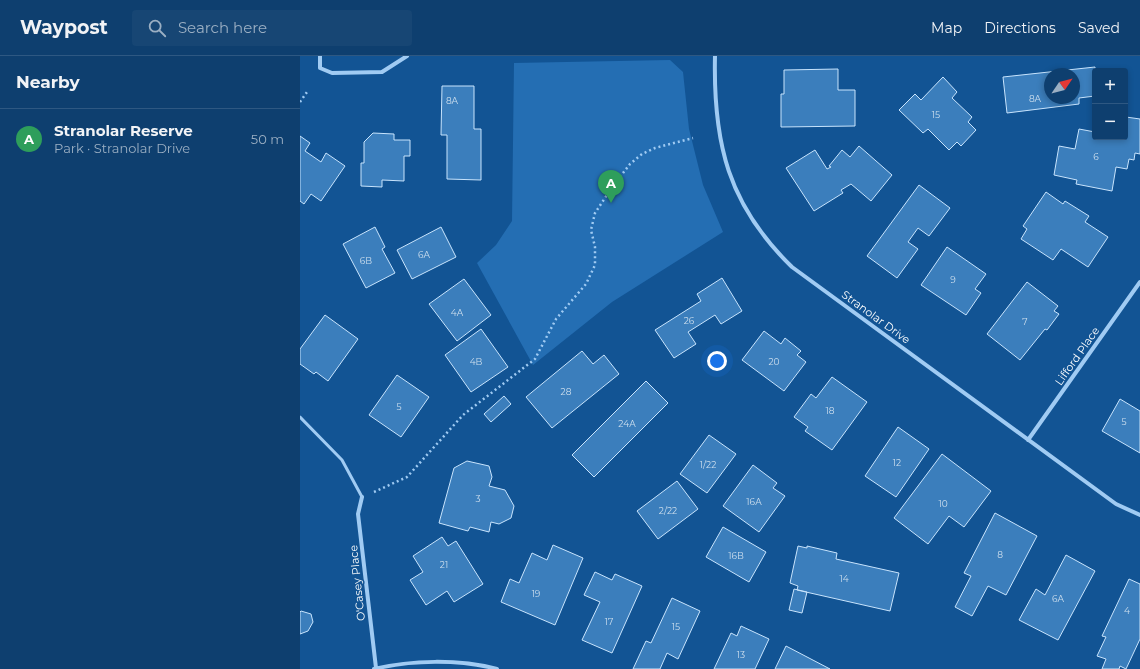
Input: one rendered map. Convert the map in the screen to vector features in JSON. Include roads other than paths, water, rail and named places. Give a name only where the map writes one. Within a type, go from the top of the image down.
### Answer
[{"type":"street","points":[[320,56],[320,68],[332,73],[382,72],[407,56]]},
{"type":"street","name":"Stranolar Drive","points":[[715,56],[716,113],[726,166],[739,198],[756,226],[774,249],[792,267],[1116,504],[1140,515]]},
{"type":"street","name":"Lifford Place","points":[[1028,440],[1140,282]]},
{"type":"street","name":"O'Casey Place","points":[[362,497],[358,514],[374,669]]},
{"type":"street","points":[[374,669],[409,664],[440,662],[496,669]]},
{"type":"lane","points":[[300,417],[342,460],[362,497]]},
{"type":"place","name":"Stranolar Reserve","points":[[611,203]]}]
